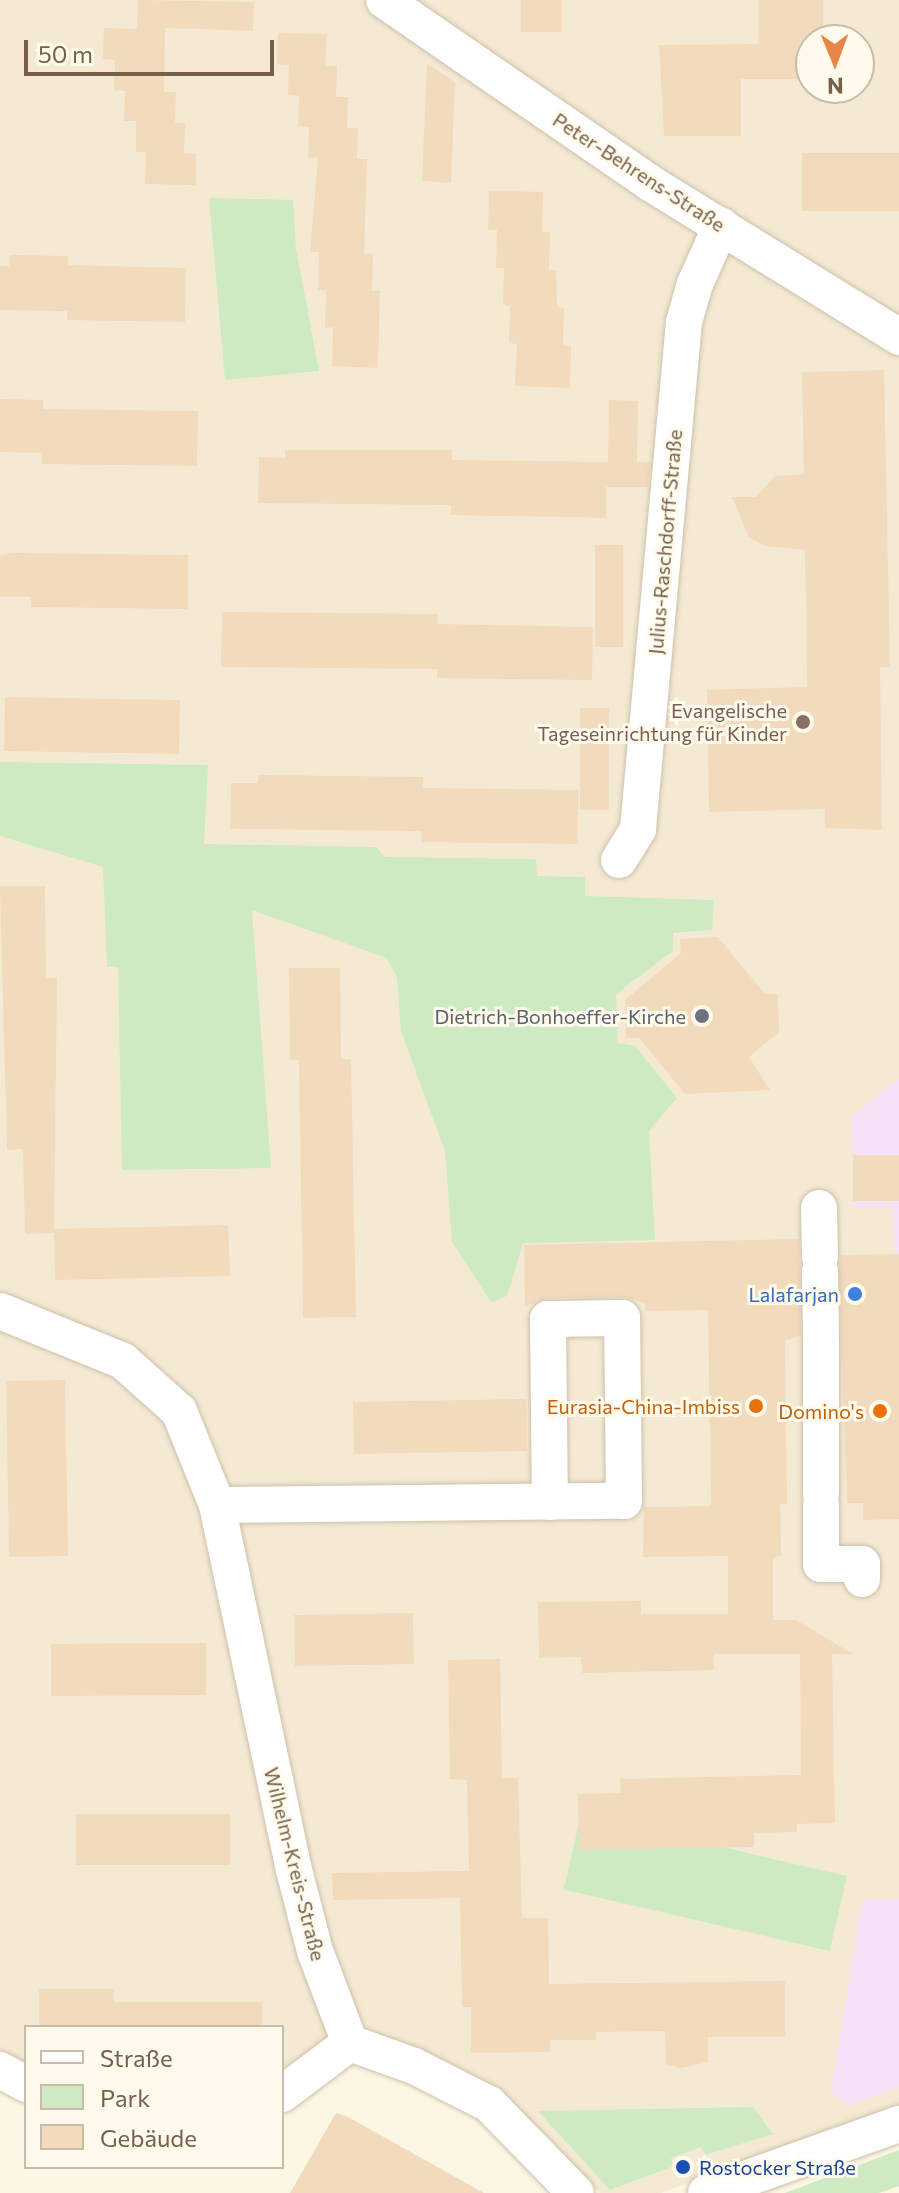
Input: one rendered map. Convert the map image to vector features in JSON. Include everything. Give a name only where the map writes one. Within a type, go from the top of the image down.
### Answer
[{"type":"street","name":"Peter-Behrens-Straße","points":[[384,0],[721,226],[899,337]]},
{"type":"street","name":"Julius-Raschdorff-Straße","points":[[619,860],[638,829],[684,322],[721,226]]},
{"type":"street","points":[[819,1208],[821,1564],[862,1564],[862,1579]]},
{"type":"street","name":"Wilhelm-Kreis-Straße","points":[[0,1311],[88,1345],[148,1378],[179,1411],[217,1505],[294,1870],[315,1951],[350,2043]]},
{"type":"street","points":[[217,1505],[550,1502],[624,1501],[622,1318],[548,1319],[550,1502]]},
{"type":"street","points":[[284,2092],[350,2043],[414,2066],[489,2104],[576,2193]]},
{"type":"street","points":[[0,2070],[24,2083]]},
{"type":"street","points":[[706,2193],[899,2124]]},
{"type":"shaded area","points":[[0,0],[899,0],[899,2122],[888,2110],[661,2193],[600,2193],[493,2096],[353,2038],[284,2088],[284,2025],[24,2025],[24,2075],[0,2064]]},
{"type":"shaded area","points":[[899,1079],[899,1254],[894,1254],[893,1207],[853,1207],[852,1116]]},
{"type":"shaded area","points":[[899,1899],[899,2087],[850,2105],[831,2092],[862,1900]]},
{"type":"green space","points":[[209,198],[293,200],[296,248],[319,371],[225,380]]},
{"type":"green space","points":[[0,762],[208,765],[204,844],[376,847],[385,857],[536,859],[537,876],[585,877],[585,896],[714,900],[712,930],[673,933],[673,951],[616,994],[618,1043],[635,1046],[677,1098],[649,1131],[655,1240],[523,1243],[507,1296],[491,1302],[452,1242],[445,1151],[401,1031],[397,978],[387,958],[252,910],[271,1168],[122,1170],[118,967],[107,967],[103,867],[0,836]]},
{"type":"green space","points":[[581,1815],[847,1876],[830,1951],[564,1890]]},
{"type":"green space","points":[[753,2107],[773,2134],[705,2155],[701,2147],[671,2158],[674,2166],[610,2190],[538,2111]]},
{"type":"green space","points":[[899,2150],[899,2186],[879,2193],[785,2193]]},
{"type":"building","points":[[138,0],[254,2],[253,31],[165,28],[164,92],[176,92],[175,122],[185,123],[184,153],[196,154],[196,185],[145,184],[146,152],[136,152],[136,121],[124,121],[125,91],[114,90],[115,60],[103,59],[104,28],[137,29]]},
{"type":"building","points":[[521,0],[562,0],[562,32],[521,32]]},
{"type":"building","points":[[758,0],[823,0],[823,24],[795,24],[795,79],[741,79],[741,136],[664,136],[659,45],[758,44]]},
{"type":"building","points":[[278,33],[327,34],[325,66],[337,66],[336,97],[348,97],[347,128],[358,128],[357,159],[367,159],[364,253],[373,254],[372,291],[380,291],[378,368],[332,366],[333,327],[325,328],[326,290],[318,290],[319,252],[310,252],[318,158],[308,157],[309,127],[298,126],[299,96],[288,95],[289,65],[277,64]]},
{"type":"building","points":[[427,64],[455,82],[451,183],[422,181]]},
{"type":"building","points":[[802,153],[899,153],[899,211],[802,211]]},
{"type":"building","points":[[489,191],[543,192],[542,232],[550,232],[549,270],[556,270],[557,307],[564,308],[563,345],[571,346],[570,388],[515,386],[517,344],[509,343],[510,306],[503,305],[504,268],[496,268],[497,230],[488,230]]},
{"type":"building","points":[[10,255],[68,256],[68,265],[186,268],[185,322],[67,320],[67,311],[0,310],[0,266],[9,266]]},
{"type":"building","points":[[884,370],[890,667],[880,667],[882,830],[825,828],[825,809],[709,812],[707,690],[807,687],[805,550],[765,546],[748,536],[732,497],[756,497],[775,476],[804,474],[802,372]]},
{"type":"building","points":[[0,399],[43,400],[43,409],[198,411],[197,466],[42,464],[41,453],[0,452]]},
{"type":"building","points":[[609,400],[638,401],[637,462],[650,462],[648,487],[606,487],[606,518],[451,515],[451,505],[258,503],[259,457],[285,458],[285,450],[452,450],[452,460],[608,462]]},
{"type":"building","points":[[595,545],[623,545],[623,647],[595,647]]},
{"type":"building","points":[[0,555],[188,555],[188,609],[31,607],[31,597],[0,597]]},
{"type":"building","points":[[222,612],[438,614],[437,624],[593,627],[592,680],[437,678],[437,669],[221,667]]},
{"type":"building","points":[[5,697],[180,700],[179,754],[4,751]]},
{"type":"building","points":[[580,708],[609,708],[609,810],[580,810]]},
{"type":"building","points":[[258,775],[423,777],[423,788],[578,790],[578,844],[422,842],[421,831],[230,829],[231,783],[258,783]]},
{"type":"building","points":[[0,886],[45,886],[46,978],[57,978],[54,1229],[228,1225],[230,1276],[55,1280],[54,1233],[25,1234],[23,1149],[7,1150]]},
{"type":"building","name":"Dietrich-Bonhoeffer-Kirche","points":[[718,937],[765,994],[778,994],[779,1032],[749,1057],[770,1090],[685,1094],[639,1038],[626,1038],[625,1000],[681,953],[680,939]]},
{"type":"building","points":[[289,968],[340,968],[341,1059],[351,1059],[356,1317],[303,1318],[299,1060],[290,1060]]},
{"type":"building","points":[[853,1155],[899,1155],[899,1201],[853,1201]]},
{"type":"building","points":[[799,1239],[801,1336],[785,1340],[787,1504],[780,1504],[781,1555],[773,1558],[773,1620],[796,1620],[853,1654],[832,1654],[835,1823],[797,1824],[797,1832],[754,1833],[754,1847],[579,1850],[578,1794],[621,1793],[620,1779],[801,1775],[800,1654],[714,1654],[714,1670],[582,1673],[581,1657],[539,1658],[538,1602],[641,1601],[641,1614],[728,1614],[728,1556],[643,1557],[644,1507],[711,1506],[708,1310],[645,1311],[645,1303],[622,1297],[548,1298],[525,1306],[524,1245]]},
{"type":"building","points":[[899,1254],[899,1519],[863,1520],[863,1503],[847,1503],[839,1264],[841,1255]]},
{"type":"building","points":[[65,1380],[68,1556],[9,1557],[6,1381]]},
{"type":"building","points":[[526,1399],[527,1451],[354,1454],[353,1402]]},
{"type":"building","points":[[413,1613],[414,1664],[295,1666],[294,1615]]},
{"type":"building","points":[[206,1643],[206,1695],[51,1696],[51,1644]]},
{"type":"building","points":[[500,1659],[502,1778],[518,1778],[522,1918],[548,1918],[549,1984],[785,1981],[785,2037],[708,2037],[708,2062],[681,2068],[666,2064],[665,2031],[596,2032],[596,2040],[550,2040],[550,2052],[471,2053],[471,2007],[462,2007],[460,1898],[333,1900],[332,1873],[469,1871],[467,1780],[450,1779],[448,1660]]},
{"type":"building","points":[[76,1814],[230,1814],[230,1865],[76,1865]]},
{"type":"building","points":[[39,1989],[114,1989],[114,2002],[262,2002],[262,2025],[39,2025]]},
{"type":"building","points":[[336,2113],[348,2117],[484,2193],[290,2193]]},
{"type":"place","name":"Evangelische Tageseinrichtung für Kinder","points":[[803,722]]},
{"type":"place","name":"Dietrich-Bonhoeffer-Kirche","points":[[702,1016]]},
{"type":"place","name":"Lalafarjan","points":[[855,1294]]},
{"type":"place","name":"Eurasia-China-Imbiss","points":[[756,1406]]},
{"type":"place","name":"Domino's","points":[[880,1411]]},
{"type":"place","name":"Rostocker Straße","points":[[683,2167]]}]
